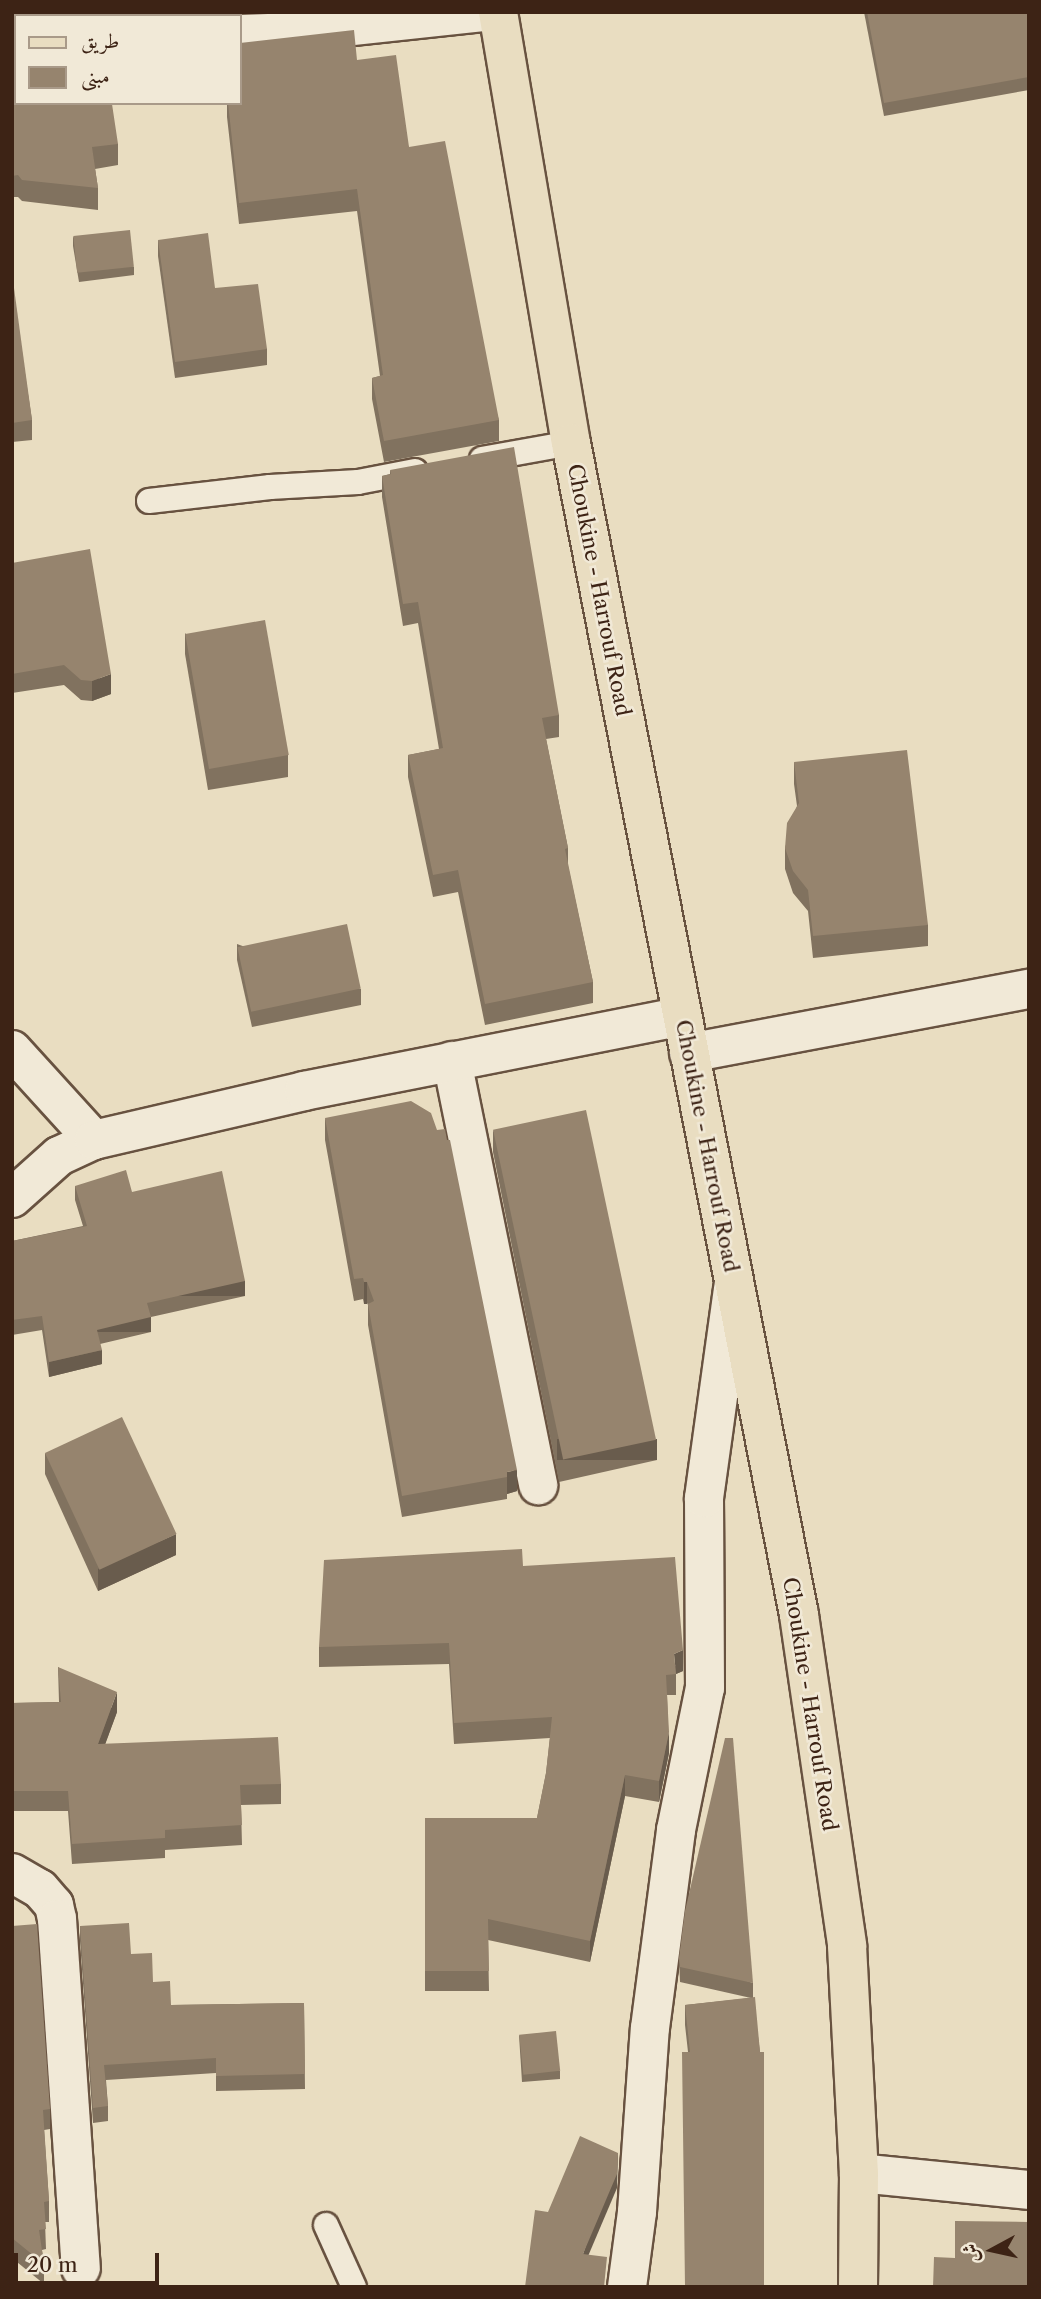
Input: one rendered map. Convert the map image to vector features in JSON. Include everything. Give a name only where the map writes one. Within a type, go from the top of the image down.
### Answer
[{"type":"main road","name":"Choukine - Harrouf Road","points":[[498,12],[570,443],[799,1615],[847,1946],[859,2173],[858,2287]]},
{"type":"street","points":[[242,34],[297,32],[483,12]]},
{"type":"street","points":[[689,1053],[1029,989]]},
{"type":"street","points":[[12,1198],[59,1156],[94,1140],[171,1120],[682,1016]]},
{"type":"street","points":[[12,1049],[94,1140]]},
{"type":"street","points":[[452,1061],[538,1485]]},
{"type":"street","points":[[627,2287],[637,2211],[654,2002],[676,1830],[705,1688],[704,1498],[733,1286]]},
{"type":"street","points":[[12,1873],[40,1889],[54,1905],[57,1919],[81,2268]]},
{"type":"street","points":[[859,2173],[1029,2190]]},
{"type":"lane","points":[[464,463],[570,443]]},
{"type":"lane","points":[[149,501],[270,487],[358,482],[438,467]]},
{"type":"lane","points":[[326,2225],[354,2287]]},
{"type":"building","points":[[867,12],[1029,12],[1029,77],[884,103]]},
{"type":"building","points":[[354,30],[357,60],[396,55],[409,147],[445,141],[499,420],[384,441],[372,378],[383,375],[357,189],[239,203],[228,105],[242,105],[242,43]]},
{"type":"building","points":[[14,49],[14,105],[112,105],[118,144],[92,147],[98,188],[22,180],[18,175],[12,176]]},
{"type":"building","points":[[130,230],[134,267],[77,273],[73,236]]},
{"type":"building","points":[[208,233],[215,288],[258,284],[267,349],[175,362],[158,240]]},
{"type":"building","points":[[12,288],[32,420],[12,423]]},
{"type":"building","points":[[514,447],[559,715],[542,718],[568,848],[565,849],[593,982],[485,1004],[458,870],[433,875],[408,755],[443,748],[418,602],[403,604],[382,476],[391,474],[390,470]]},
{"type":"building","points":[[90,549],[111,674],[92,681],[81,680],[64,665],[12,674],[12,563]]},
{"type":"building","points":[[265,620],[289,755],[209,769],[185,634]]},
{"type":"building","points":[[907,750],[928,925],[813,936],[808,890],[793,871],[785,848],[787,823],[799,803],[794,762]]},
{"type":"building","points":[[347,924],[361,989],[251,1012],[237,947]]},
{"type":"building","points":[[411,1101],[431,1113],[437,1130],[445,1129],[447,1140],[450,1140],[517,1470],[507,1472],[507,1477],[402,1496],[368,1304],[374,1301],[367,1282],[364,1282],[363,1278],[354,1279],[325,1118]]},
{"type":"building","points":[[586,1110],[656,1440],[563,1459],[493,1130]]},
{"type":"building","points":[[126,1170],[132,1192],[222,1171],[245,1281],[147,1303],[151,1317],[97,1330],[102,1350],[49,1362],[42,1316],[12,1320],[12,1241],[87,1226],[75,1186]]},
{"type":"building","points":[[122,1417],[177,1534],[99,1570],[45,1453]]},
{"type":"building","points":[[522,1549],[523,1566],[675,1557],[683,1650],[674,1654],[676,1674],[666,1675],[669,1732],[659,1781],[625,1775],[590,1941],[488,1919],[489,1971],[425,1971],[425,1818],[537,1818],[546,1773],[552,1717],[454,1723],[449,1643],[319,1647],[324,1560]]},
{"type":"building","points":[[58,1667],[117,1692],[98,1744],[278,1737],[281,1784],[240,1785],[242,1825],[165,1830],[165,1838],[72,1844],[68,1791],[12,1791],[12,1703],[61,1702]]},
{"type":"building","points":[[725,1738],[733,1738],[753,1983],[680,1967],[685,1911]]},
{"type":"building","points":[[129,1923],[131,1954],[152,1953],[153,1982],[170,1981],[171,2005],[304,2003],[305,2074],[216,2076],[216,2058],[104,2065],[108,2106],[93,2108],[80,1926]]},
{"type":"building","points":[[37,1924],[50,2109],[43,2110],[49,2201],[44,2202],[46,2229],[39,2230],[44,2264],[12,2238],[12,1926]]},
{"type":"building","points":[[755,1997],[760,2052],[764,2052],[764,2287],[685,2287],[682,2052],[690,2052],[685,2005]]},
{"type":"building","points":[[556,2031],[560,2071],[523,2075],[519,2035]]},
{"type":"building","points":[[580,2136],[618,2153],[617,2174],[583,2254],[607,2257],[604,2287],[525,2287],[535,2210],[548,2212]]},
{"type":"building","points":[[955,2221],[1029,2222],[1029,2287],[933,2287],[934,2257],[955,2258]]}]
